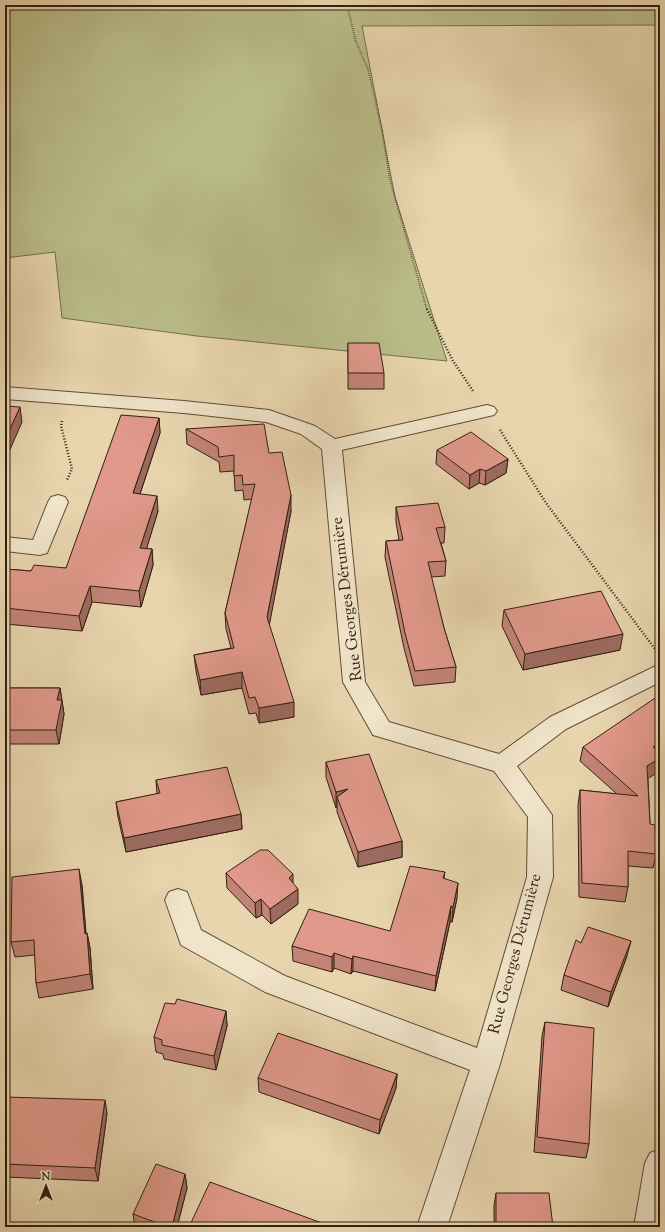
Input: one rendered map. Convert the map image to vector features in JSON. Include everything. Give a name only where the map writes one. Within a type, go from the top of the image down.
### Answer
[{"type":"street","points":[[5,393],[184,407],[269,416],[308,430],[332,446],[487,411]]},
{"type":"street","name":"Rue Georges Dérumière","points":[[332,446],[354,682],[382,729],[502,764],[540,815],[540,876],[486,1064],[432,1227]]},
{"type":"street","points":[[5,544],[40,548],[58,502]]},
{"type":"street","points":[[502,764],[558,723],[660,672]]},
{"type":"street","points":[[178,900],[190,937],[275,984],[486,1064]]},
{"type":"street","points":[[649,1227],[660,1163]]},
{"type":"path","points":[[347,5],[356,42],[368,70],[382,130],[390,180],[428,313],[453,360],[546,503],[655,649]]},
{"type":"path","points":[[58,502],[72,469],[61,426],[70,398]]},
{"type":"green space","points":[[5,5],[660,5],[660,25],[362,26],[395,197],[447,361],[197,336],[62,318],[55,252],[5,258]]},
{"type":"building","points":[[348,343],[379,343],[384,373],[348,373]]},
{"type":"building","points":[[5,406],[20,407],[5,440]]},
{"type":"building","points":[[121,415],[159,418],[133,493],[157,496],[140,548],[152,549],[139,591],[90,586],[79,616],[5,608],[5,569],[31,571],[34,565],[66,568]]},
{"type":"building","points":[[264,424],[269,453],[282,452],[291,495],[267,617],[294,702],[259,708],[255,697],[249,698],[242,672],[200,680],[194,655],[234,648],[225,613],[255,484],[243,485],[242,475],[234,476],[234,455],[219,457],[218,447],[186,429]]},
{"type":"building","points":[[471,432],[508,459],[486,471],[480,469],[470,475],[437,450]]},
{"type":"building","points":[[438,503],[445,527],[436,528],[446,561],[428,562],[444,628],[456,667],[415,671],[405,633],[386,541],[403,540],[396,507]]},
{"type":"building","points":[[601,591],[623,634],[525,654],[504,610]]},
{"type":"building","points":[[5,688],[60,688],[57,700],[62,700],[56,730],[5,730]]},
{"type":"building","points":[[658,696],[660,698],[660,743],[653,747],[660,753],[660,758],[647,766],[650,824],[655,825],[656,854],[628,851],[628,887],[582,883],[580,790],[638,796],[583,747]]},
{"type":"building","points":[[369,754],[402,841],[358,852],[337,797],[348,789],[336,792],[326,762]]},
{"type":"building","points":[[227,767],[241,814],[124,838],[116,802],[160,793],[156,780]]},
{"type":"building","points":[[260,850],[268,850],[293,874],[289,878],[298,889],[270,909],[261,899],[255,903],[226,873]]},
{"type":"building","points":[[410,866],[445,872],[443,878],[458,883],[453,907],[451,906],[436,976],[353,956],[352,959],[334,953],[332,957],[292,946],[309,909],[390,931]]},
{"type":"building","points":[[79,869],[85,934],[87,933],[90,974],[36,983],[34,940],[11,942],[12,877]]},
{"type":"building","points":[[588,927],[631,941],[611,992],[564,975],[576,940],[581,943]]},
{"type":"building","points":[[177,999],[226,1011],[214,1056],[162,1045],[162,1040],[154,1037],[165,1003],[175,1004]]},
{"type":"building","points":[[545,1022],[594,1028],[589,1144],[537,1137]]},
{"type":"building","points":[[278,1033],[397,1074],[380,1120],[258,1078]]},
{"type":"building","points":[[5,1097],[105,1100],[95,1168],[5,1164]]},
{"type":"building","points":[[156,1164],[185,1174],[172,1227],[168,1227],[133,1214]]},
{"type":"building","points":[[210,1182],[330,1226],[330,1227],[189,1227]]},
{"type":"building","points":[[496,1193],[549,1193],[553,1227],[496,1227]]}]
